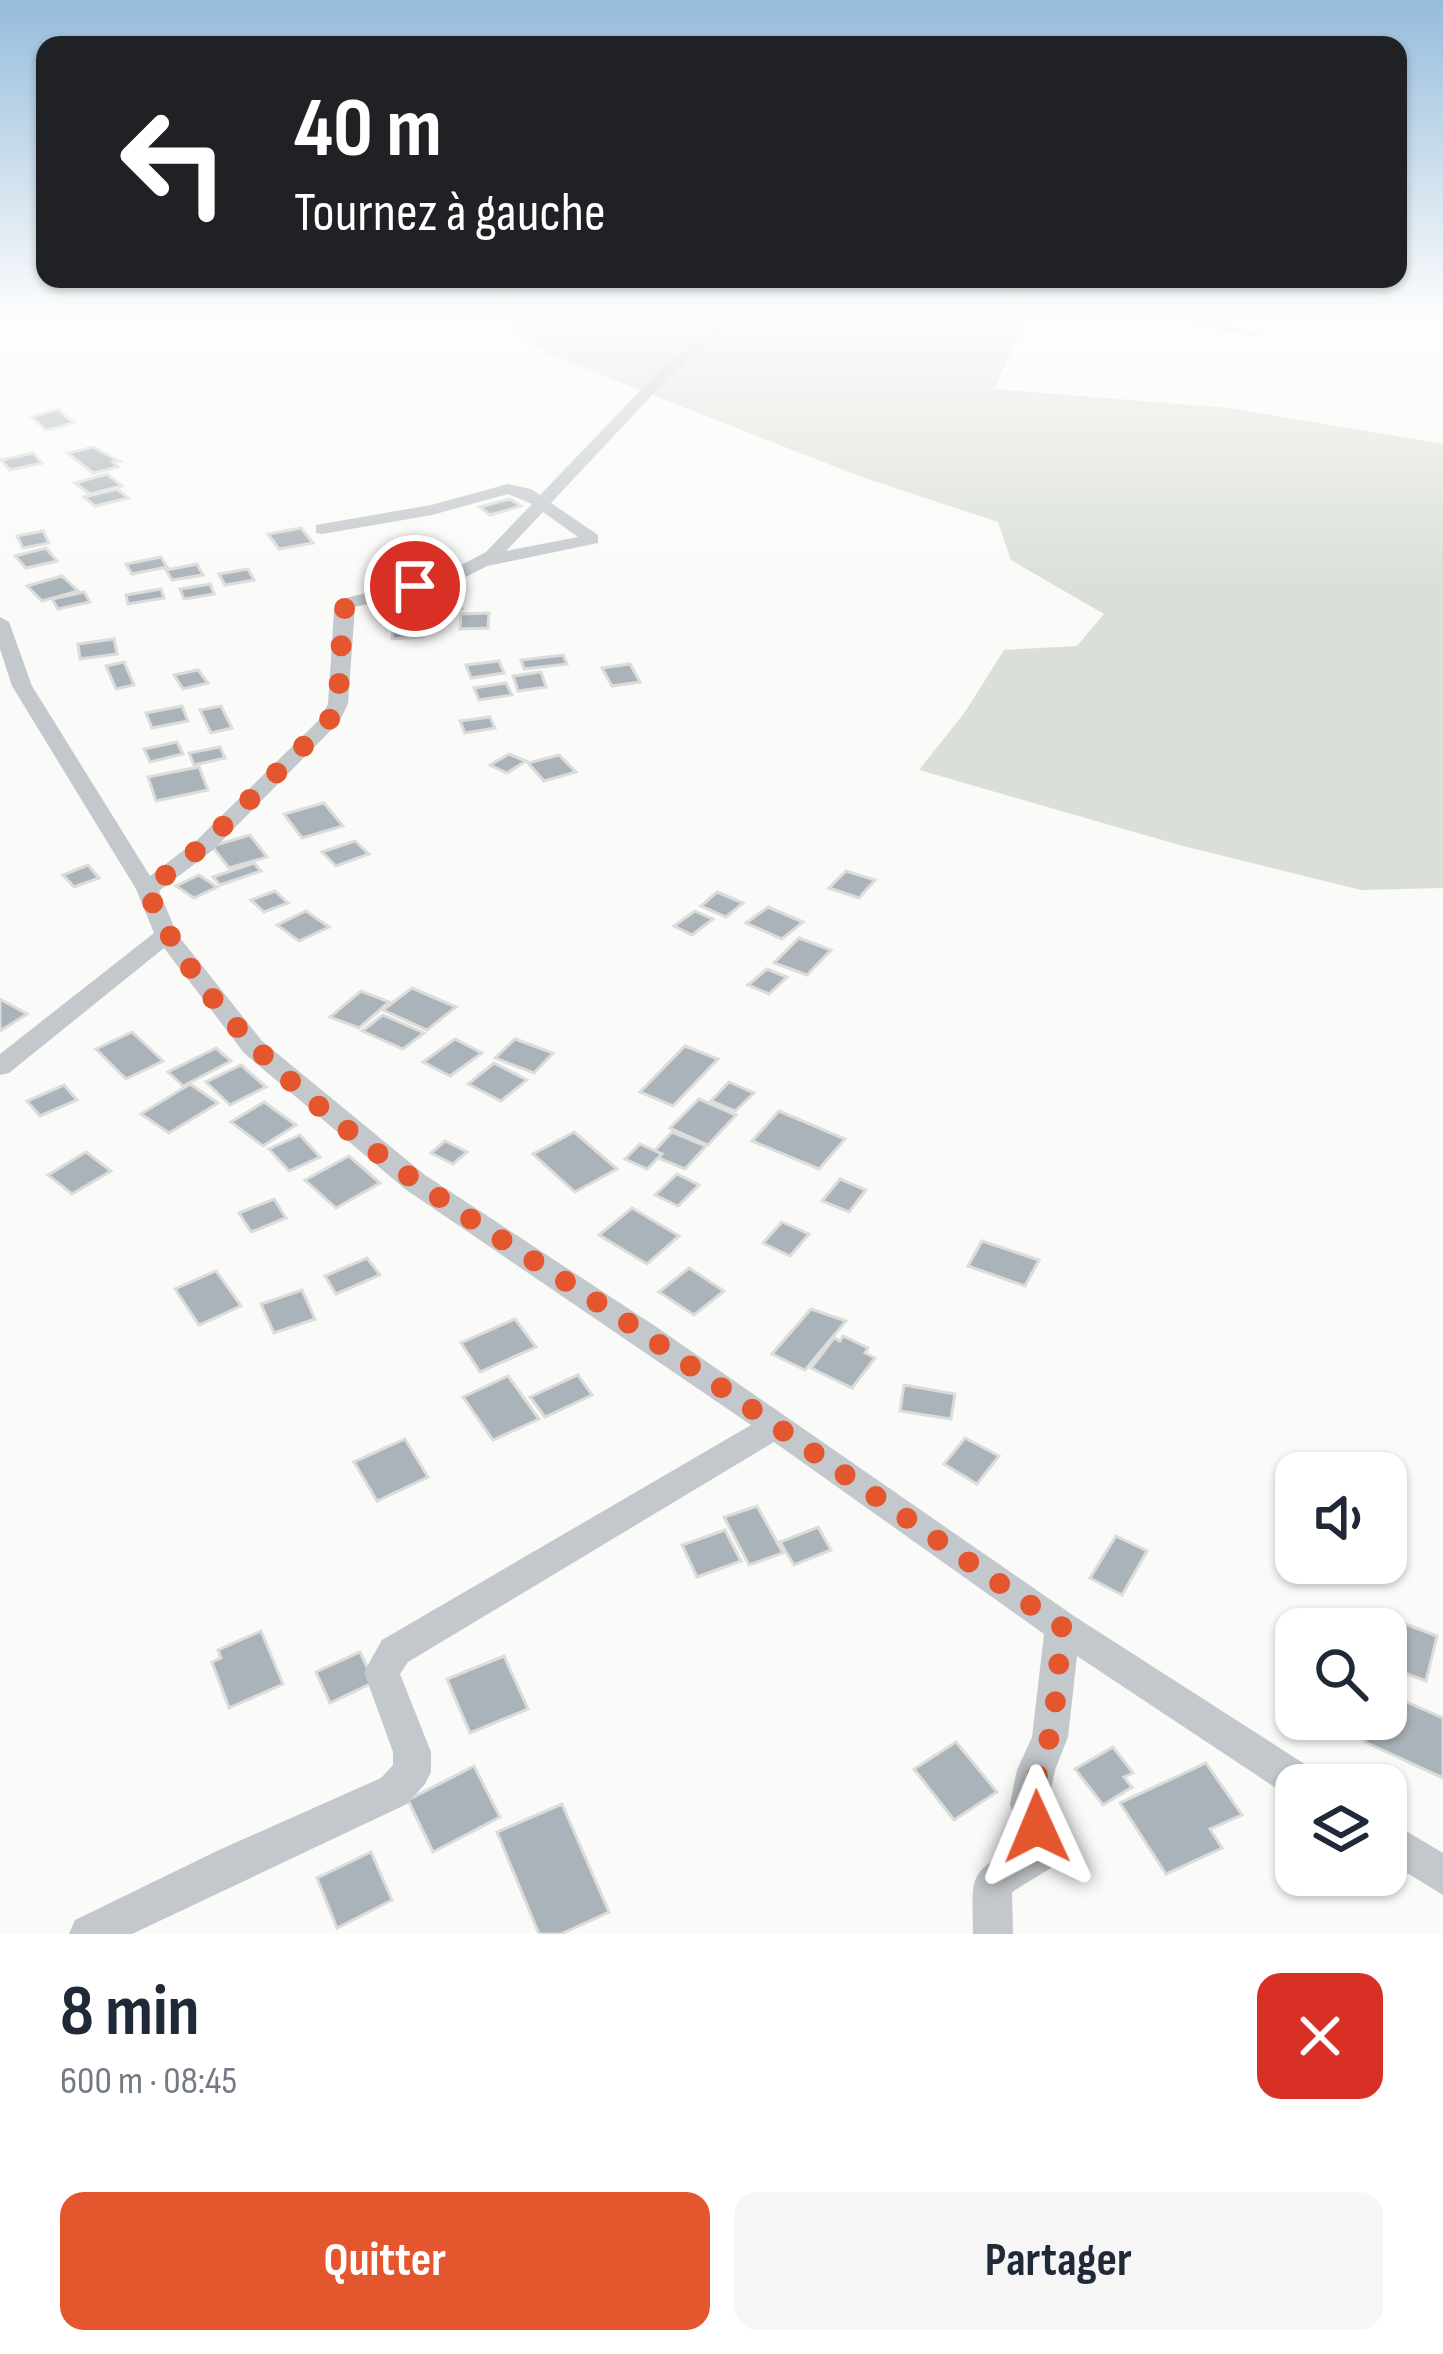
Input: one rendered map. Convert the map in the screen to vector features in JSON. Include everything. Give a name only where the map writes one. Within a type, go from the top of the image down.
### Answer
[{"type":"street","points":[[484,561],[633,407]]},
{"type":"street","points":[[147,890],[205,844],[328,722],[338,704],[343,611],[348,603],[450,578],[484,561],[592,539],[525,492],[508,488],[432,510],[322,529]]},
{"type":"street","points":[[0,622],[22,686],[147,890],[166,935],[253,1047],[416,1182],[1062,1627],[1275,1766]]},
{"type":"street","points":[[0,1067],[166,935]]},
{"type":"street","points":[[89,1934],[394,1791],[412,1772],[412,1752],[382,1672],[395,1651],[774,1426]]},
{"type":"street","points":[[993,1934],[992,1882],[1046,1850],[1029,1804],[1050,1737],[1062,1627]]},
{"type":"street","points":[[1407,1852],[1443,1876]]},
{"type":"shaded area","points":[[684,407],[1220,407],[1443,444],[1443,888],[1361,890],[1183,846],[919,770],[965,712],[1004,650],[1077,646],[1104,614],[1011,560],[998,522],[859,476]]},
{"type":"building","points":[[58,409],[74,423],[46,430],[32,417]]},
{"type":"building","points":[[93,447],[119,461],[113,462],[118,467],[93,473],[68,453]]},
{"type":"building","points":[[33,453],[42,463],[10,470],[1,460]]},
{"type":"building","points":[[107,474],[122,486],[90,494],[75,483]]},
{"type":"building","points":[[117,489],[128,498],[95,506],[84,497]]},
{"type":"building","points":[[510,499],[521,506],[490,515],[480,507]]},
{"type":"building","points":[[301,528],[313,543],[279,549],[268,534]]},
{"type":"building","points":[[43,531],[49,543],[23,548],[17,536]]},
{"type":"building","points":[[46,548],[57,561],[26,568],[15,556]]},
{"type":"building","points":[[161,557],[167,567],[132,574],[126,564]]},
{"type":"building","points":[[197,564],[203,575],[172,580],[166,570]]},
{"type":"building","points":[[248,569],[254,580],[225,585],[219,574]]},
{"type":"building","points":[[62,576],[78,591],[42,601],[27,586]]},
{"type":"building","points":[[210,584],[214,594],[184,599],[180,589]]},
{"type":"building","points":[[161,589],[164,598],[128,604],[126,595]]},
{"type":"building","points":[[84,592],[90,602],[58,609],[52,599]]},
{"type":"building","points":[[458,598],[462,609],[433,613],[429,601]]},
{"type":"building","points":[[417,599],[419,610],[387,612],[386,601]]},
{"type":"building","points":[[489,613],[488,628],[460,629],[461,614]]},
{"type":"building","points":[[424,623],[423,637],[392,639],[393,624]]},
{"type":"building","points":[[114,639],[117,654],[80,659],[78,644]]},
{"type":"building","points":[[563,655],[567,664],[524,669],[521,660]]},
{"type":"building","points":[[499,661],[504,673],[471,678],[466,665]]},
{"type":"building","points":[[124,662],[134,685],[116,689],[106,666]]},
{"type":"building","points":[[630,664],[640,682],[612,686],[602,668]]},
{"type":"building","points":[[198,670],[208,683],[183,689],[174,675]]},
{"type":"building","points":[[541,672],[546,687],[518,691],[513,676]]},
{"type":"building","points":[[506,683],[512,695],[479,700],[474,688]]},
{"type":"building","points":[[182,706],[188,721],[152,728],[146,713]]},
{"type":"building","points":[[221,706],[232,728],[211,733],[200,710]]},
{"type":"building","points":[[490,717],[495,728],[465,733],[460,721]]},
{"type":"building","points":[[177,742],[183,754],[150,762],[144,749]]},
{"type":"building","points":[[220,747],[225,758],[194,765],[189,753]]},
{"type":"building","points":[[509,754],[526,761],[507,773],[490,765]]},
{"type":"building","points":[[559,755],[576,772],[544,781],[528,763]]},
{"type":"building","points":[[199,767],[208,790],[156,801],[148,777]]},
{"type":"building","points":[[324,803],[343,826],[302,838],[284,814]]},
{"type":"building","points":[[250,835],[267,857],[229,868],[212,846]]},
{"type":"building","points":[[355,841],[369,854],[336,866],[322,852]]},
{"type":"building","points":[[254,863],[261,871],[220,885],[213,877]]},
{"type":"building","points":[[88,865],[99,878],[74,887],[63,875]]},
{"type":"building","points":[[846,871],[875,880],[859,898],[829,888]]},
{"type":"building","points":[[199,875],[217,887],[194,898],[176,886]]},
{"type":"building","points":[[275,891],[288,903],[264,912],[251,900]]},
{"type":"building","points":[[717,892],[743,903],[726,917],[701,906]]},
{"type":"building","points":[[768,907],[803,922],[782,939],[746,923]]},
{"type":"building","points":[[306,911],[329,927],[299,941],[277,925]]},
{"type":"building","points":[[695,911],[713,919],[692,935],[674,926]]},
{"type":"building","points":[[799,938],[831,950],[807,975],[774,963]]},
{"type":"building","points":[[767,969],[787,977],[769,994],[748,985]]},
{"type":"building","points":[[412,988],[456,1007],[427,1030],[383,1010]]},
{"type":"building","points":[[361,991],[389,1002],[359,1028],[330,1017]]},
{"type":"building","points":[[0,999],[27,1014],[0,1031]]},
{"type":"building","points":[[383,1015],[424,1033],[403,1049],[362,1031]]},
{"type":"building","points":[[132,1032],[163,1061],[126,1079],[96,1049]]},
{"type":"building","points":[[455,1039],[482,1053],[450,1076],[423,1062]]},
{"type":"building","points":[[515,1039],[553,1053],[534,1073],[495,1058]]},
{"type":"building","points":[[685,1046],[718,1059],[673,1106],[640,1092]]},
{"type":"building","points":[[216,1048],[231,1061],[183,1086],[168,1072]]},
{"type":"building","points":[[494,1063],[527,1080],[501,1101],[468,1084]]},
{"type":"building","points":[[241,1065],[266,1087],[230,1105],[206,1082]]},
{"type":"building","points":[[729,1082],[754,1093],[735,1111],[711,1101]]},
{"type":"building","points":[[190,1084],[218,1103],[169,1133],[141,1114]]},
{"type":"building","points":[[64,1085],[77,1100],[40,1116],[27,1101]]},
{"type":"building","points":[[699,1099],[736,1115],[708,1145],[670,1128]]},
{"type":"building","points":[[264,1102],[296,1125],[263,1146],[231,1122]]},
{"type":"building","points":[[779,1111],[845,1139],[819,1169],[752,1141]]},
{"type":"building","points":[[574,1132],[617,1169],[575,1192],[533,1154]]},
{"type":"building","points":[[672,1132],[706,1146],[685,1169],[651,1155]]},
{"type":"building","points":[[300,1135],[320,1157],[289,1171],[269,1149]]},
{"type":"building","points":[[445,1141],[467,1152],[453,1164],[431,1153]]},
{"type":"building","points":[[640,1144],[662,1154],[647,1169],[625,1159]]},
{"type":"building","points":[[86,1152],[111,1171],[72,1194],[48,1175]]},
{"type":"building","points":[[349,1156],[380,1183],[336,1208],[305,1180]]},
{"type":"building","points":[[677,1174],[699,1185],[678,1206],[655,1195]]},
{"type":"building","points":[[840,1179],[866,1190],[849,1212],[822,1201]]},
{"type":"building","points":[[274,1199],[286,1218],[251,1232],[239,1213]]},
{"type":"building","points":[[632,1208],[679,1236],[647,1264],[599,1235]]},
{"type":"building","points":[[782,1222],[809,1234],[790,1256],[763,1243]]},
{"type":"building","points":[[982,1241],[1039,1260],[1025,1286],[968,1266]]},
{"type":"building","points":[[367,1258],[380,1275],[336,1294],[325,1276]]},
{"type":"building","points":[[689,1268],[724,1291],[694,1315],[659,1292]]},
{"type":"building","points":[[216,1271],[241,1306],[199,1325],[175,1289]]},
{"type":"building","points":[[302,1290],[315,1319],[274,1333],[261,1304]]},
{"type":"building","points":[[811,1309],[846,1321],[805,1370],[772,1354]]},
{"type":"building","points":[[515,1319],[536,1347],[480,1372],[461,1343]]},
{"type":"building","points":[[843,1336],[868,1348],[865,1353],[875,1358],[852,1388],[811,1368],[834,1338],[840,1341]]},
{"type":"building","points":[[578,1375],[592,1395],[545,1417],[530,1397]]},
{"type":"building","points":[[508,1376],[539,1419],[493,1440],[463,1397]]},
{"type":"building","points":[[904,1385],[955,1394],[951,1419],[900,1411]]},
{"type":"building","points":[[965,1438],[999,1456],[977,1484],[944,1464]]},
{"type":"building","points":[[405,1439],[428,1477],[377,1501],[354,1462]]},
{"type":"building","points":[[757,1506],[783,1553],[749,1565],[724,1517]]},
{"type":"building","points":[[818,1527],[831,1550],[794,1565],[780,1542]]},
{"type":"building","points":[[725,1530],[741,1561],[697,1577],[682,1545]]},
{"type":"building","points":[[1116,1536],[1147,1551],[1122,1595],[1090,1578]]},
{"type":"building","points":[[1407,1625],[1437,1636],[1426,1681],[1407,1674]]},
{"type":"building","points":[[261,1631],[283,1684],[229,1708],[212,1662],[221,1658],[218,1650]]},
{"type":"building","points":[[360,1652],[374,1682],[330,1703],[316,1672]]},
{"type":"building","points":[[504,1656],[528,1709],[470,1733],[447,1679]]},
{"type":"building","points":[[1407,1702],[1443,1718],[1443,1778],[1365,1742],[1407,1740]]},
{"type":"building","points":[[956,1742],[997,1792],[954,1820],[914,1769]]},
{"type":"building","points":[[1113,1747],[1133,1773],[1124,1777],[1132,1787],[1103,1805],[1075,1769]]},
{"type":"building","points":[[1206,1763],[1242,1815],[1210,1829],[1222,1848],[1166,1874],[1120,1803]]},
{"type":"building","points":[[474,1766],[500,1817],[433,1852],[408,1800]]},
{"type":"building","points":[[562,1804],[609,1912],[561,1934],[539,1934],[497,1832]]},
{"type":"building","points":[[371,1852],[392,1900],[337,1928],[317,1878]]},
{"type":"route","points":[[415,586],[348,603],[343,611],[338,704],[328,722],[205,844],[147,890],[166,935],[253,1047],[416,1182],[644,1334],[1062,1627],[1050,1737],[1029,1804],[1037,1827]]}]
